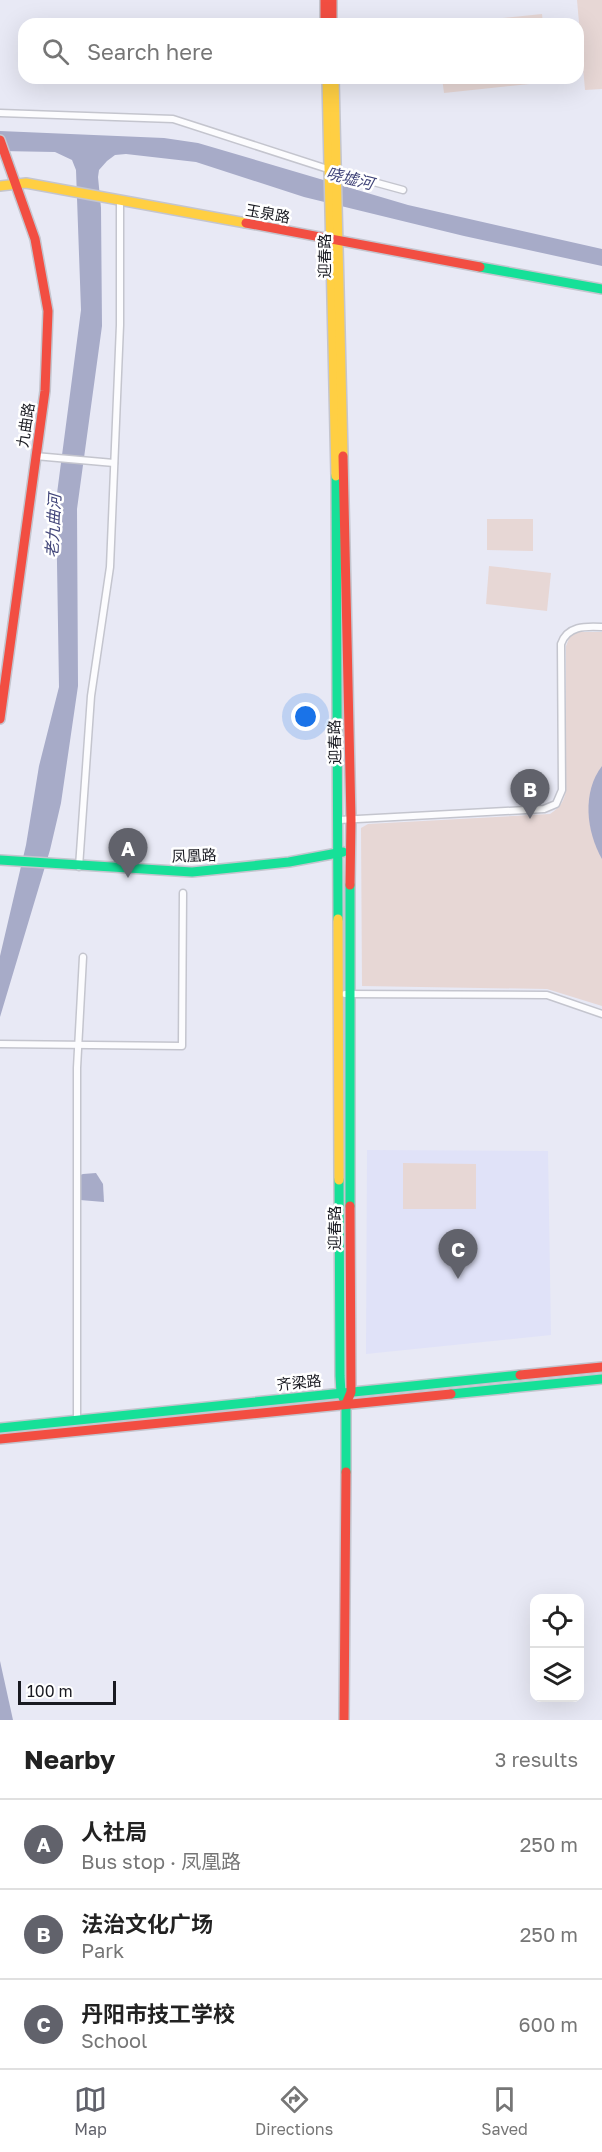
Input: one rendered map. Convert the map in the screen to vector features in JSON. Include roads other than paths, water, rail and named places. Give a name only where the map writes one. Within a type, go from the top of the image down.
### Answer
[{"type":"street","points":[[325,0],[325,18]]},
{"type":"street","points":[[332,0],[333,18]]},
{"type":"street","name":"迎春路","points":[[327,84],[334,211],[339,853],[343,994],[346,1392],[344,1720]]},
{"type":"street","name":"迎春路","points":[[333,175],[334,84]]},
{"type":"street","points":[[0,113],[173,119],[333,175],[403,190]]},
{"type":"street","name":"九曲路","points":[[0,140],[35,239],[48,311],[45,391],[0,719]]},
{"type":"street","name":"玉泉路","points":[[0,186],[15,184],[70,191],[602,289]]},
{"type":"street","points":[[79,867],[91,696],[110,567],[120,325],[120,201]]},
{"type":"street","name":"迎春路","points":[[334,240],[351,820],[343,994]]},
{"type":"street","points":[[36,456],[114,463]]},
{"type":"street","points":[[339,820],[544,809],[556,804],[562,790],[561,644],[569,632],[578,628],[602,627]]},
{"type":"street","name":"凤凰路","points":[[0,860],[79,867],[192,872],[290,862],[351,851]]},
{"type":"street","points":[[0,1044],[182,1046],[183,893]]},
{"type":"street","points":[[77,1420],[77,1068],[83,957]]},
{"type":"street","points":[[343,994],[547,995],[602,1014]]},
{"type":"street","name":"齐梁路","points":[[0,1428],[602,1367]]},
{"type":"street","name":"齐梁路","points":[[0,1439],[602,1379]]},
{"type":"street","points":[[146,1413],[147,1424]]},
{"type":"place","name":"法治文化广场","points":[[530,819]]},
{"type":"place","name":"人社局","points":[[128,878]]},
{"type":"place","name":"丹阳市技工学校","points":[[458,1279]]},
{"type":"water label","name":"哓墟河","points":[[350,178]]},
{"type":"water label","name":"老九曲河","points":[[53,526]]}]
